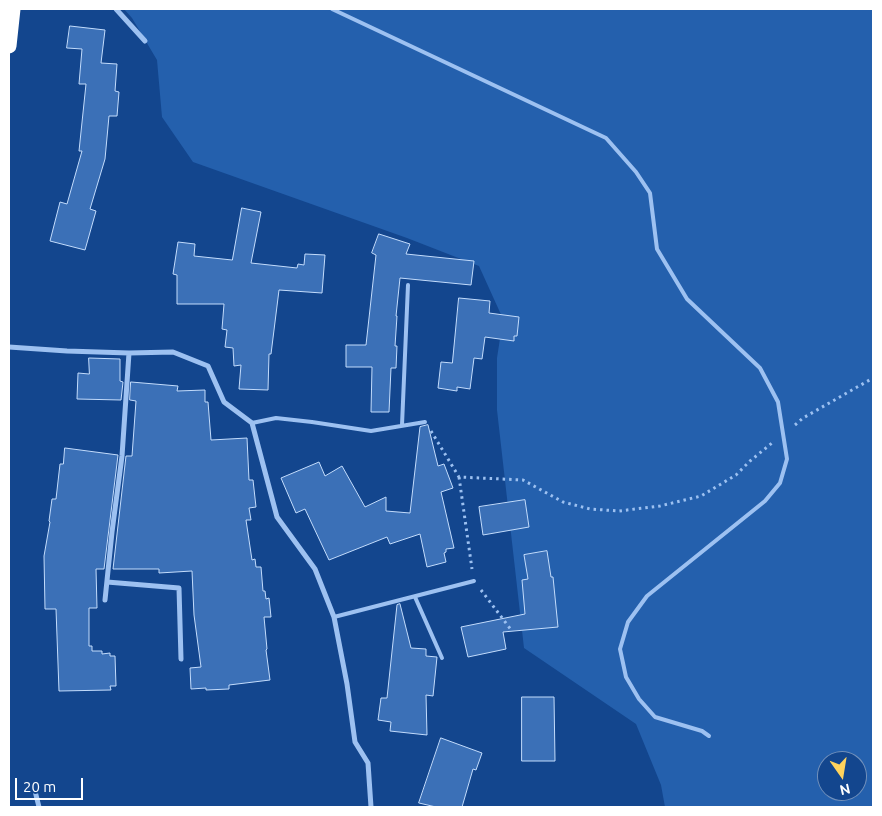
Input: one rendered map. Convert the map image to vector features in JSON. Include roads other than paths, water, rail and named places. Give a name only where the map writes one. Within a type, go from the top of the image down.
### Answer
[{"type":"highway","points":[[9,46],[13,9]]},
{"type":"street","points":[[116,9],[145,41]]},
{"type":"street","points":[[9,347],[129,354],[172,352],[208,366],[224,402],[252,423],[277,517],[315,569],[334,617],[347,684],[354,742],[368,764],[370,807]]},
{"type":"street","points":[[105,600],[122,456],[129,354]]},
{"type":"street","points":[[107,582],[179,588],[181,659]]},
{"type":"street","points":[[35,791],[39,807]]},
{"type":"lane","points":[[332,9],[606,138],[636,172],[650,193],[657,249],[687,299],[760,368],[778,402],[787,459],[780,483],[765,501],[646,596],[628,622],[620,649],[626,677],[639,700],[655,716],[702,731],[709,736]]},
{"type":"lane","points":[[402,426],[408,284]]},
{"type":"lane","points":[[252,423],[276,418],[371,432],[425,422]]},
{"type":"lane","points":[[334,617],[474,581]]},
{"type":"lane","points":[[415,597],[442,658]]}]
